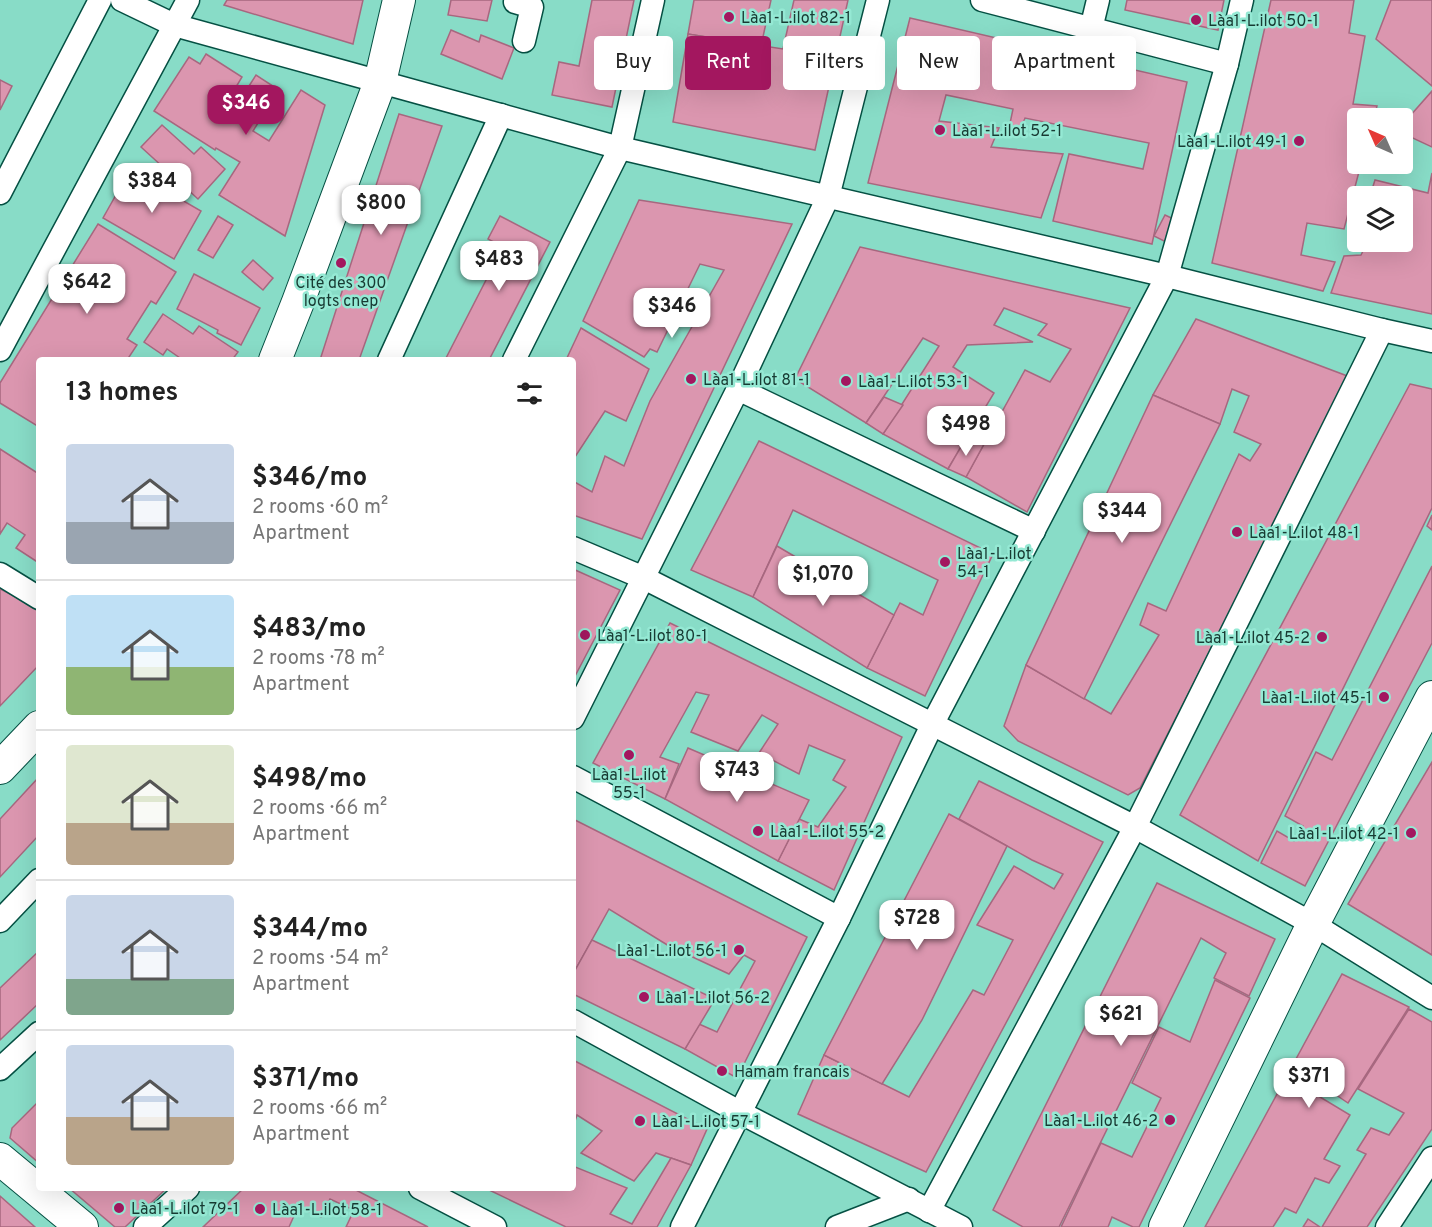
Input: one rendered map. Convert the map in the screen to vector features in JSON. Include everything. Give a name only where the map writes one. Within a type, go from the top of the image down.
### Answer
[{"type":"street","points":[[0,193],[100,0]]},
{"type":"street","points":[[122,0],[174,25],[620,148],[1167,276],[1432,341]]},
{"type":"street","points":[[0,350],[188,0]]},
{"type":"street","points":[[276,357],[380,82],[399,0]]},
{"type":"street","points":[[516,0],[515,3],[531,7],[524,41]]},
{"type":"street","points":[[516,357],[620,148],[653,0]]},
{"type":"street","points":[[576,712],[738,389],[828,197],[878,0]]},
{"type":"street","points":[[982,0],[1227,64]]},
{"type":"street","points":[[1091,29],[1098,0]]},
{"type":"street","points":[[682,1227],[839,918],[932,725],[1167,276],[1227,64],[1242,0]]},
{"type":"street","points":[[391,357],[501,115]]},
{"type":"street","points":[[929,1211],[1135,827],[1382,330]]},
{"type":"street","points":[[738,389],[1034,531]]},
{"type":"street","points":[[576,549],[644,578],[1135,827],[1313,924],[1432,998]]},
{"type":"street","points":[[0,574],[36,596]]},
{"type":"street","points":[[1165,1227],[1313,924],[1432,697]]},
{"type":"street","points":[[0,768],[36,730]]},
{"type":"street","points":[[576,779],[839,918]]},
{"type":"street","points":[[0,921],[36,883]]},
{"type":"street","points":[[576,1023],[741,1113],[961,1227]]},
{"type":"street","points":[[0,1069],[36,1036]]},
{"type":"street","points":[[1387,1227],[1432,1158]]},
{"type":"street","points":[[0,1159],[36,1189]]},
{"type":"street","points":[[39,1191],[82,1227]]},
{"type":"street","points":[[145,1227],[185,1191]]},
{"type":"street","points":[[426,1191],[495,1227]]},
{"type":"street","points":[[837,1227],[909,1199]]},
{"type":"building","points":[[227,0],[363,0],[353,44],[224,5]]},
{"type":"building","points":[[451,0],[492,0],[487,21],[448,15]]},
{"type":"building","points":[[592,0],[634,0],[627,36],[594,36],[594,90],[615,90],[612,107],[552,95],[559,62],[579,66]]},
{"type":"building","name":"Làa1-L.ilot 82-1","points":[[694,0],[771,0],[763,36],[688,34]]},
{"type":"building","points":[[794,0],[848,0],[840,36],[786,36]]},
{"type":"building","name":"Làa1-L.ilot 50-1","points":[[1127,0],[1224,0],[1218,30],[1125,10]]},
{"type":"building","name":"Làa1-L.ilot 49-1","points":[[1271,0],[1354,0],[1349,33],[1365,36],[1353,104],[1377,106],[1376,108],[1347,108],[1347,174],[1358,174],[1355,186],[1347,186],[1347,218],[1344,229],[1307,223],[1301,255],[1335,262],[1323,291],[1212,263]]},
{"type":"building","points":[[1391,0],[1432,0],[1432,86],[1376,39]]},
{"type":"building","name":"Làa1-L.ilot 52-1","points":[[910,18],[992,37],[992,90],[1136,90],[1136,70],[1187,82],[1152,244],[1053,221],[1069,154],[1143,169],[1149,143],[1025,118],[1018,136],[1008,133],[1013,109],[946,95],[939,121],[999,128],[991,147],[1063,154],[1041,218],[868,183],[897,69],[897,90],[980,90],[980,36],[905,36]]},
{"type":"building","points":[[451,30],[479,42],[481,35],[514,48],[502,79],[441,54]]},
{"type":"building","points":[[771,47],[783,49],[783,90],[828,90],[815,150],[673,122],[685,52],[685,90],[771,90]]},
{"type":"building","points":[[206,54],[242,77],[233,92],[242,97],[256,75],[279,90],[253,131],[269,141],[301,90],[325,105],[285,236],[219,195],[240,162],[216,148],[215,150],[154,111],[189,57],[200,64]]},
{"type":"building","points":[[0,80],[12,86],[0,110]]},
{"type":"building","points":[[1432,91],[1432,147],[1413,138],[1413,113]]},
{"type":"building","points":[[399,114],[442,126],[360,357],[321,357]]},
{"type":"building","points":[[162,125],[194,154],[201,147],[225,169],[198,199],[141,147]]},
{"type":"building","points":[[130,170],[201,211],[174,259],[103,218]]},
{"type":"building","points":[[1432,173],[1432,314],[1331,293],[1344,256],[1361,255],[1362,252],[1413,252],[1413,189],[1428,193]]},
{"type":"building","points":[[1375,180],[1399,186],[1373,186]]},
{"type":"building","name":"Làa1-L.ilot 81-1","points":[[639,200],[792,224],[642,539],[576,516],[576,483],[592,492],[605,456],[624,466],[650,401],[724,270],[700,264],[657,352],[650,349],[644,357],[583,321]]},
{"type":"building","points":[[1165,215],[1182,223],[1170,244],[1154,236]]},
{"type":"building","points":[[218,216],[233,225],[213,258],[198,250]]},
{"type":"building","points":[[500,216],[550,242],[491,357],[447,357],[503,247],[488,239]]},
{"type":"building","points":[[98,224],[176,272],[156,304],[151,301],[127,339],[137,345],[129,357],[36,357],[36,425],[0,403],[0,383]]},
{"type":"building","name":"Làa1-L.ilot 53-1","points":[[860,247],[1130,308],[1027,512],[966,477],[1025,370],[1050,382],[1071,349],[1038,335],[1047,324],[1004,308],[994,325],[1033,342],[967,345],[953,367],[994,393],[948,469],[883,434],[939,346],[923,338],[866,423],[795,379]]},
{"type":"building","points":[[253,260],[273,278],[263,290],[242,272]]},
{"type":"building","points":[[194,274],[260,308],[241,345],[177,309]]},
{"type":"building","points":[[163,314],[193,334],[199,326],[238,352],[234,357],[179,357],[167,349],[163,355],[144,342]]},
{"type":"building","name":"Làa1-L.ilot 48-1","points":[[1196,319],[1350,377],[1140,788],[1128,795],[1018,741],[1004,726],[1026,665],[1111,714],[1159,635],[1140,625],[1148,603],[1166,611],[1239,454],[1250,461],[1261,444],[1234,432],[1249,396],[1232,389],[1220,424],[1153,395]]},
{"type":"building","points":[[581,328],[649,369],[626,421],[605,411],[576,455],[576,357],[567,357]]},
{"type":"building","name":"Làa1-L.ilot 45-2","points":[[1410,384],[1432,389],[1432,508],[1258,861],[1180,815]]},
{"type":"building","points":[[1153,395],[1220,424],[1084,699],[1026,665]]},
{"type":"building","points":[[884,397],[903,405],[883,434],[866,423]]},
{"type":"building","points":[[966,438],[984,444],[966,477],[948,469]]},
{"type":"building","name":"Làa1-L.ilot 54-1","points":[[759,441],[993,554],[925,696],[867,668],[900,603],[923,615],[938,580],[793,510],[753,597],[691,570]]},
{"type":"building","points":[[0,449],[36,472],[36,561],[16,548],[25,535],[7,523],[0,534]]},
{"type":"building","points":[[1432,515],[1432,530],[1427,526]]},
{"type":"building","points":[[777,546],[894,615],[867,668],[753,597]]},
{"type":"building","name":"Làa1-L.ilot 45-1","points":[[1432,566],[1432,643],[1305,886],[1261,863],[1277,831],[1294,841],[1303,826],[1285,816],[1316,752],[1332,760]]},
{"type":"building","name":"Làa1-L.ilot 80-1","points":[[576,570],[620,590],[576,674]]},
{"type":"building","points":[[0,589],[36,607],[36,668],[0,706]]},
{"type":"building","name":"Làa1-L.ilot 55-1","points":[[670,623],[902,737],[834,890],[778,861],[799,819],[818,827],[846,787],[833,780],[845,760],[809,745],[799,774],[759,753],[778,724],[762,715],[738,751],[691,732],[709,695],[696,692],[660,757],[679,764],[665,799],[593,763]]},
{"type":"building","name":"Làa1-L.ilot 55-2","points":[[688,748],[809,800],[778,861],[665,799]]},
{"type":"building","name":"Làa1-L.ilot 42-1","points":[[1432,762],[1432,955],[1348,904]]},
{"type":"building","points":[[36,780],[36,838],[0,877],[0,819]]},
{"type":"building","points":[[979,781],[1103,842],[926,1172],[798,1114],[824,1055],[909,1097],[973,990],[984,995],[1013,940],[977,925],[1014,866],[1054,889],[1063,874],[1032,860],[959,819]]},
{"type":"building","points":[[949,814],[1007,846],[922,1020],[882,1084],[824,1055]]},
{"type":"building","name":"Làa1-L.ilot 56-1","points":[[576,821],[807,937],[737,1078],[685,1049],[699,1024],[717,1032],[755,961],[744,955],[729,974],[669,946],[609,909],[576,969]]},
{"type":"building","points":[[1157,883],[1275,939],[1249,996],[1214,978],[1226,953],[1201,938],[1059,1227],[1023,1227],[993,1210]]},
{"type":"building","name":"Làa1-L.ilot 56-2","points":[[592,940],[715,999],[685,1049],[576,995],[576,969]]},
{"type":"building","points":[[36,954],[36,1006],[0,1040],[0,988]]},
{"type":"building","points":[[1342,974],[1409,1007],[1348,1103],[1317,1082],[1310,1091],[1350,1115],[1324,1159],[1340,1166],[1329,1183],[1315,1178],[1296,1213],[1285,1208],[1273,1227],[1205,1227]]},
{"type":"building","name":"Làa1-L.ilot 46-2","points":[[1215,980],[1250,998],[1139,1227],[1133,1227],[1112,1217],[1108,1227],[1061,1227],[1101,1143],[1132,1157],[1161,1098],[1132,1083],[1159,1027],[1190,1042]]},
{"type":"building","points":[[1409,1009],[1432,1022],[1432,1129],[1367,1227],[1322,1227],[1366,1154],[1357,1150],[1371,1128],[1389,1135],[1404,1113],[1358,1089]]},
{"type":"building","name":"Làa1-L.ilot 57-1","points":[[576,1062],[707,1129],[691,1165],[656,1153],[634,1181],[581,1153],[602,1131],[577,1115],[576,1118]]},
{"type":"building","points":[[36,1104],[36,1160],[10,1138],[12,1128]]},
{"type":"building","points":[[671,1158],[691,1165],[657,1227],[566,1227],[491,1191],[576,1191],[576,1167],[627,1188],[610,1214],[632,1224]]},
{"type":"building","name":"Làa1-L.ilot 79-1","points":[[73,1191],[164,1191],[125,1227],[115,1227]]},
{"type":"building","name":"Làa1-L.ilot 58-1","points":[[241,1191],[358,1191],[428,1227],[346,1227],[354,1210],[330,1199],[321,1217],[298,1207],[289,1227],[203,1227]]},
{"type":"building","points":[[0,1196],[35,1227],[0,1227]]},
{"type":"building","points":[[1308,1219],[1320,1227],[1303,1227]]},
{"type":"place","name":"Làa1-L.ilot 82-1","points":[[729,17]]},
{"type":"place","name":"Làa1-L.ilot 50-1","points":[[1196,20]]},
{"type":"place","name":"Làa1-L.ilot 52-1","points":[[940,130]]},
{"type":"place","name":"Làa1-L.ilot 49-1","points":[[1299,141]]},
{"type":"place","name":"Cité des 300 logts cnep","points":[[341,263]]},
{"type":"place","name":"Làa1-L.ilot 81-1","points":[[691,379]]},
{"type":"place","name":"Làa1-L.ilot 53-1","points":[[846,381]]},
{"type":"place","name":"Làa1-L.ilot 48-1","points":[[1237,532]]},
{"type":"place","name":"Làa1-L.ilot 54-1","points":[[945,562]]},
{"type":"place","name":"Làa1-L.ilot 80-1","points":[[585,635]]},
{"type":"place","name":"Làa1-L.ilot 45-2","points":[[1322,637]]},
{"type":"place","name":"Làa1-L.ilot 45-1","points":[[1384,697]]},
{"type":"place","name":"Làa1-L.ilot 55-1","points":[[629,755]]},
{"type":"place","name":"Làa1-L.ilot 55-2","points":[[758,831]]},
{"type":"place","name":"Làa1-L.ilot 42-1","points":[[1411,833]]},
{"type":"place","name":"Làa1-L.ilot 56-1","points":[[739,950]]},
{"type":"place","name":"Làa1-L.ilot 56-2","points":[[644,997]]},
{"type":"place","name":"Hamam francais","points":[[722,1071]]},
{"type":"place","name":"Làa1-L.ilot 46-2","points":[[1170,1120]]},
{"type":"place","name":"Làa1-L.ilot 57-1","points":[[640,1121]]},
{"type":"place","name":"Làa1-L.ilot 79-1","points":[[119,1208]]},
{"type":"place","name":"Làa1-L.ilot 58-1","points":[[260,1209]]}]
